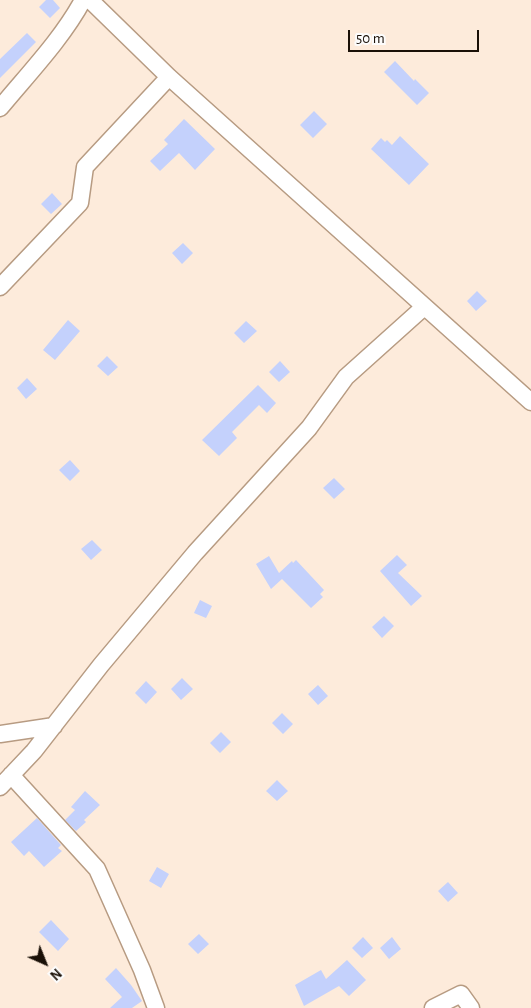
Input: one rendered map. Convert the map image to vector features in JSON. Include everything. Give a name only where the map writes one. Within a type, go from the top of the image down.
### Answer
[{"type":"street","points":[[0,108],[53,43],[83,0]]},
{"type":"street","points":[[90,0],[169,77],[531,402]]},
{"type":"street","points":[[0,287],[80,203],[85,168],[169,77]]},
{"type":"street","points":[[156,1008],[142,970],[97,869],[5,781],[34,751],[101,665],[195,553],[309,428],[346,377],[424,307]]},
{"type":"street","points":[[0,734],[54,726]]},
{"type":"street","points":[[433,1008],[461,994],[471,1008]]},
{"type":"building","points":[[46,0],[53,0],[60,8],[50,18],[39,7]]},
{"type":"building","points":[[27,33],[36,42],[0,78],[0,59]]},
{"type":"building","points":[[395,61],[414,81],[415,79],[429,93],[417,105],[384,72]]},
{"type":"building","points":[[314,111],[327,124],[313,138],[300,125]]},
{"type":"building","points":[[184,119],[215,149],[195,170],[179,153],[160,171],[150,161],[168,144],[164,140]]},
{"type":"building","points":[[400,136],[429,164],[409,185],[371,149],[381,138],[385,142],[387,140],[392,145]]},
{"type":"building","points":[[52,193],[62,204],[51,214],[41,204]]},
{"type":"building","points":[[183,243],[193,253],[182,264],[172,253]]},
{"type":"building","points":[[477,291],[487,301],[476,311],[467,301]]},
{"type":"building","points":[[68,320],[80,331],[55,360],[43,350]]},
{"type":"building","points":[[246,321],[257,331],[244,343],[234,333]]},
{"type":"building","points":[[107,356],[118,367],[108,376],[97,366]]},
{"type":"building","points":[[280,361],[290,372],[279,382],[269,372]]},
{"type":"building","points":[[27,378],[37,389],[26,399],[17,388]]},
{"type":"building","points":[[258,385],[276,403],[267,413],[259,405],[232,432],[237,438],[219,456],[202,440]]},
{"type":"building","points":[[70,460],[80,471],[70,481],[59,470]]},
{"type":"building","points":[[334,478],[345,489],[334,499],[323,488]]},
{"type":"building","points":[[92,540],[102,550],[91,560],[81,549]]},
{"type":"building","points":[[397,555],[407,565],[398,573],[422,596],[411,606],[380,571]]},
{"type":"building","points":[[269,556],[279,573],[292,561],[293,563],[296,560],[324,590],[320,594],[323,597],[311,608],[282,579],[271,589],[256,564]]},
{"type":"building","points":[[200,600],[212,606],[206,618],[194,613]]},
{"type":"building","points":[[384,616],[394,626],[382,638],[372,627]]},
{"type":"building","points":[[182,678],[193,689],[181,700],[171,689]]},
{"type":"building","points":[[146,681],[157,692],[146,704],[135,693]]},
{"type":"building","points":[[318,685],[328,696],[318,705],[308,694]]},
{"type":"building","points":[[282,713],[293,724],[283,734],[272,723]]},
{"type":"building","points":[[221,732],[231,742],[220,753],[210,743]]},
{"type":"building","points":[[277,780],[288,791],[277,801],[266,791]]},
{"type":"building","points":[[85,791],[100,805],[84,820],[86,822],[76,831],[65,820],[75,810],[71,807]]},
{"type":"building","points":[[37,818],[61,845],[58,848],[62,851],[44,867],[29,851],[24,856],[11,842]]},
{"type":"building","points":[[157,867],[169,874],[161,888],[149,881]]},
{"type":"building","points":[[448,882],[458,893],[448,902],[438,891]]},
{"type":"building","points":[[51,920],[69,939],[58,951],[39,932]]},
{"type":"building","points":[[199,934],[209,944],[198,954],[188,944]]},
{"type":"building","points":[[363,937],[373,948],[362,958],[352,948]]},
{"type":"building","points":[[392,937],[401,949],[389,959],[380,948]]},
{"type":"building","points":[[347,960],[366,980],[349,996],[339,986],[304,1006],[295,985],[321,970],[326,979]]},
{"type":"building","points":[[116,968],[142,1001],[132,1008],[110,1008],[122,997],[105,979]]}]
